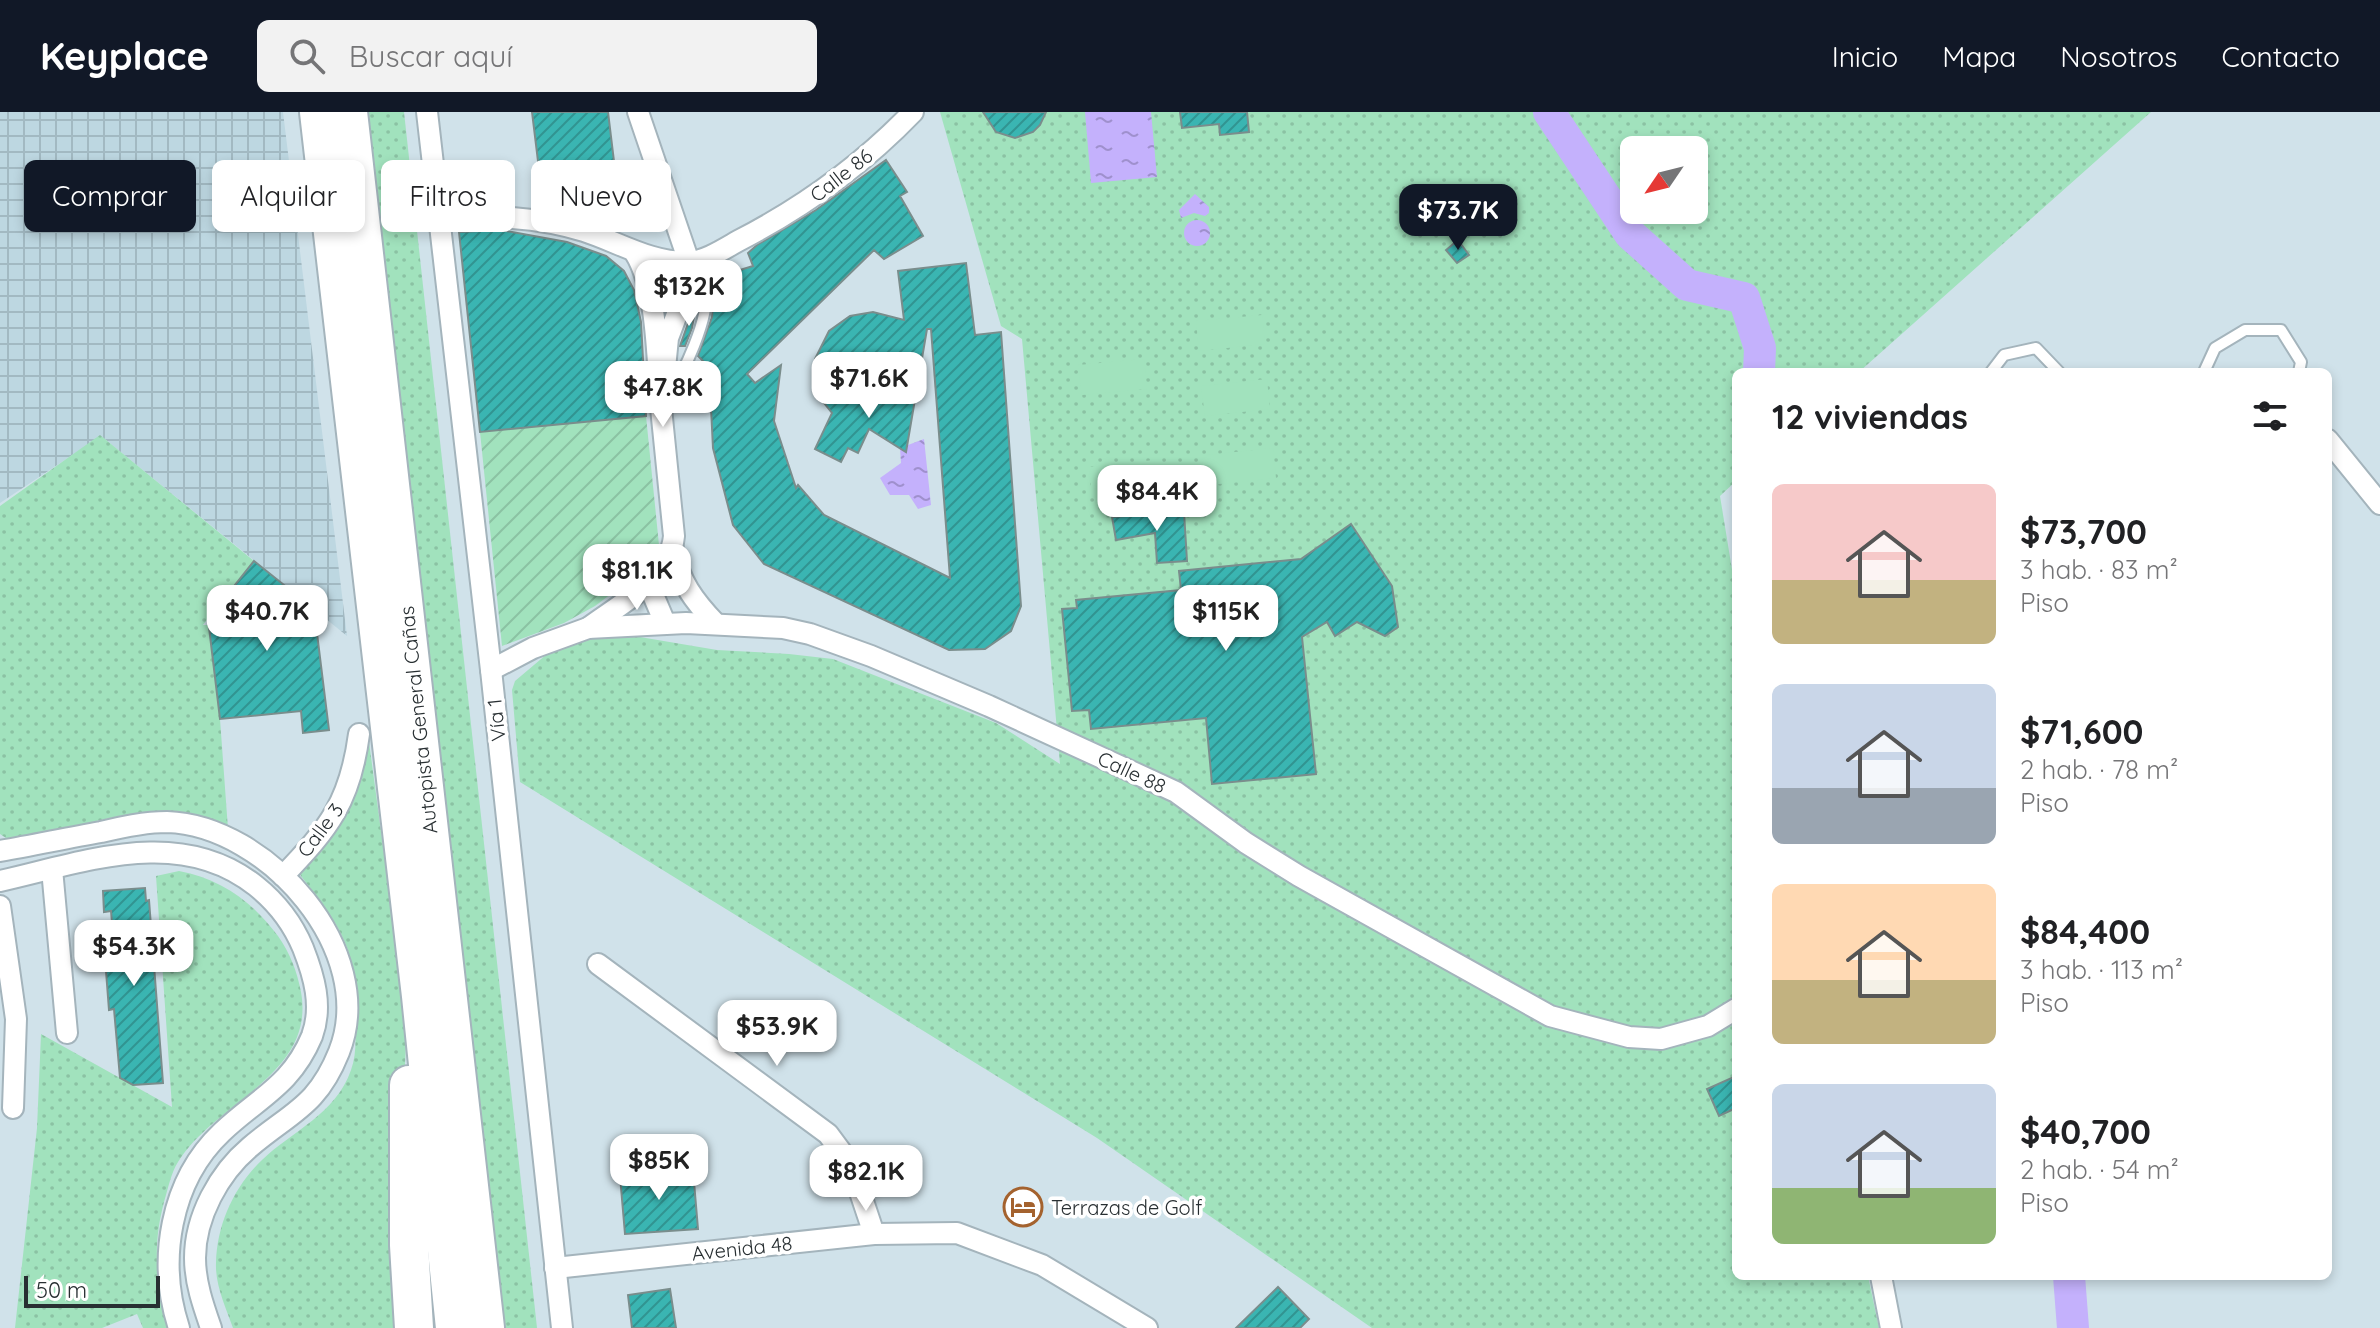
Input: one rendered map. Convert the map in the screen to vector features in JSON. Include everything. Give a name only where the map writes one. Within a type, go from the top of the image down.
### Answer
[{"type":"highway","name":"Autopista General Cañas","points":[[326,116],[455,1328]]},
{"type":"highway","name":"Autopista General Cañas","points":[[326,116],[485,1328]]},
{"type":"highway","points":[[414,1328],[409,1245],[409,1074],[421,996]]},
{"type":"street","name":"Vía 1","points":[[427,112],[432,160]]},
{"type":"street","points":[[638,112],[689,262],[685,293],[668,338],[661,408]]},
{"type":"street","name":"Calle 86","points":[[689,262],[752,235],[807,202],[844,177],[913,112]]},
{"type":"street","points":[[515,218],[582,231],[635,253],[689,262]]},
{"type":"street","name":"Vía 1","points":[[441,232],[562,1328]]},
{"type":"street","points":[[635,253],[646,272],[650,293],[673,549],[682,581],[693,599],[716,624]]},
{"type":"street","points":[[2332,445],[2380,504]]},
{"type":"street","points":[[588,628],[648,583],[664,566],[673,549]]},
{"type":"street","points":[[648,583],[665,623]]},
{"type":"street","name":"Calle 88","points":[[491,670],[533,648],[588,628],[665,623],[716,624],[783,628],[810,634],[989,706],[1176,792],[1246,843],[1299,876],[1550,1016],[1629,1037],[1661,1039],[1708,1026],[1732,1011]]},
{"type":"street","name":"Calle 3","points":[[276,905],[288,882],[338,810],[351,777],[359,734]]},
{"type":"street","points":[[0,851],[167,822],[220,833],[262,857],[288,882],[321,923],[339,963],[346,1001],[343,1039],[325,1081],[308,1103],[245,1151],[219,1183],[207,1207],[195,1255],[198,1289],[211,1328]]},
{"type":"street","points":[[0,881],[145,851],[168,851],[218,863],[246,878],[276,905],[300,940],[312,970],[317,1006],[314,1031],[300,1061],[283,1083],[220,1134],[190,1172],[176,1206],[169,1254],[170,1296],[179,1328]]},
{"type":"street","points":[[246,878],[262,857]]},
{"type":"street","points":[[52,869],[67,1033]]},
{"type":"street","points":[[0,906],[16,1019],[13,1108]]},
{"type":"street","points":[[598,964],[828,1134],[851,1165],[874,1234]]},
{"type":"street","name":"Avenida 48","points":[[555,1268],[874,1234],[957,1233],[1042,1265],[1147,1328]]},
{"type":"street","points":[[169,1254],[195,1255]]},
{"type":"street","points":[[1882,1280],[1891,1328]]},
{"type":"lane","points":[[2206,368],[2215,348],[2245,330],[2281,330],[2301,362],[2300,368]]},
{"type":"lane","points":[[1994,368],[2004,355],[2036,348],[2055,368]]},
{"type":"shaded area","points":[[0,112],[283,112],[289,160],[212,160],[212,232],[298,232],[347,636],[101,436],[0,503]]},
{"type":"green space","points":[[361,112],[404,112],[409,160],[381,160],[381,232],[417,232],[537,1328],[493,1328]]},
{"type":"green space","points":[[940,112],[2151,112],[1863,368],[1732,368],[1732,485],[1720,496],[1732,570],[1732,1280],[1869,1280],[1879,1328],[1372,1328],[1097,1138],[520,782],[512,690],[515,681],[547,654],[589,636],[628,635],[717,650],[833,659],[996,723],[1060,764],[1022,339],[1001,326]]},
{"type":"green space","points":[[1262,315],[1265,344],[1199,351],[1196,321]]},
{"type":"green space","points":[[1144,359],[1147,389],[1082,395],[1078,365]]},
{"type":"green space","points":[[1267,379],[1270,409],[1205,416],[1201,386]]},
{"type":"green space","points":[[646,416],[659,545],[648,566],[595,606],[564,623],[502,646],[480,432]]},
{"type":"green space","points":[[100,435],[254,561],[203,625],[209,625],[228,829],[160,814],[124,815],[9,840],[0,834],[0,506]]},
{"type":"green space","points":[[1273,448],[1276,478],[1210,485],[1207,455]]},
{"type":"green space","points":[[1154,460],[1158,490],[1092,497],[1089,467]]},
{"type":"green space","points":[[369,742],[407,1024],[397,1225],[406,1328],[233,1328],[216,1271],[217,1248],[229,1207],[243,1182],[262,1160],[335,1099],[353,1063],[353,972],[349,954],[331,916],[298,872],[343,817]]},
{"type":"green space","points":[[179,871],[209,880],[234,893],[268,923],[292,962],[301,992],[302,1021],[293,1045],[278,1066],[195,1141],[173,1171],[160,1219],[157,1250],[161,1296],[169,1328],[143,1328],[137,1314],[102,1328],[15,1328],[37,1128],[41,1034],[172,1107],[156,876]]},
{"type":"water","points":[[1085,112],[1151,112],[1157,177],[1091,183]]},
{"type":"water","points":[[1195,194],[1209,207],[1209,213],[1205,216],[1194,213],[1181,218],[1179,210]]},
{"type":"water","points":[[1197,220],[1206,224],[1210,233],[1206,242],[1197,246],[1188,242],[1184,233],[1188,224]]},
{"type":"water","points":[[924,439],[931,505],[918,509],[909,495],[890,495],[880,478],[901,463],[900,448]]},
{"type":"building","points":[[532,112],[608,112],[614,160],[538,160]]},
{"type":"building","points":[[983,112],[1046,112],[1033,132],[1015,138],[996,132]]},
{"type":"building","points":[[1180,112],[1247,112],[1249,132],[1220,135],[1219,124],[1182,128]]},
{"type":"building","points":[[886,160],[907,192],[900,196],[923,236],[884,259],[874,250],[747,374],[755,383],[781,365],[774,421],[796,488],[798,485],[824,515],[950,578],[931,329],[927,329],[906,452],[869,429],[858,453],[848,448],[841,462],[815,449],[832,413],[820,398],[814,381],[815,359],[829,331],[850,316],[873,312],[904,320],[898,271],[966,263],[975,335],[1001,332],[1021,606],[1011,631],[985,649],[949,650],[764,564],[733,525],[713,448],[709,367],[698,356],[712,317],[714,293],[727,286],[733,272],[753,266],[748,253],[757,245],[816,210]]},
{"type":"building","points":[[459,232],[512,232],[567,242],[606,256],[624,271],[634,290],[641,322],[646,416],[480,432]]},
{"type":"building","points":[[1458,240],[1469,255],[1457,263],[1446,250]]},
{"type":"building","points":[[697,298],[692,328],[685,346],[680,346]]},
{"type":"building","points":[[1184,512],[1187,561],[1157,563],[1155,533],[1116,540],[1112,517]]},
{"type":"building","points":[[1351,524],[1392,586],[1398,627],[1385,636],[1357,622],[1335,636],[1327,622],[1302,637],[1316,774],[1212,784],[1206,718],[1091,729],[1089,710],[1072,711],[1062,609],[1077,608],[1076,600],[1181,590],[1179,571],[1301,559]]},
{"type":"building","points":[[254,561],[314,609],[329,730],[303,733],[301,711],[220,719],[208,619]]},
{"type":"building","points":[[145,888],[146,901],[149,900],[163,1083],[133,1085],[120,1078],[114,1009],[109,1010],[106,971],[116,970],[111,911],[104,912],[103,891]]},
{"type":"building","points":[[1732,1078],[1732,1110],[1719,1116],[1707,1089]]},
{"type":"building","points":[[693,1170],[698,1229],[625,1234],[620,1176]]},
{"type":"building","points":[[1278,1287],[1309,1319],[1300,1328],[1236,1328]]},
{"type":"building","points":[[670,1289],[676,1328],[632,1328],[628,1295]]},
{"type":"waterway","points":[[1549,112],[1630,234],[1687,285],[1744,298],[1760,348],[1759,368]]},
{"type":"waterway","points":[[2069,1280],[2073,1328]]},
{"type":"place","name":"Terrazas de Golf","points":[[1023,1207]]}]
